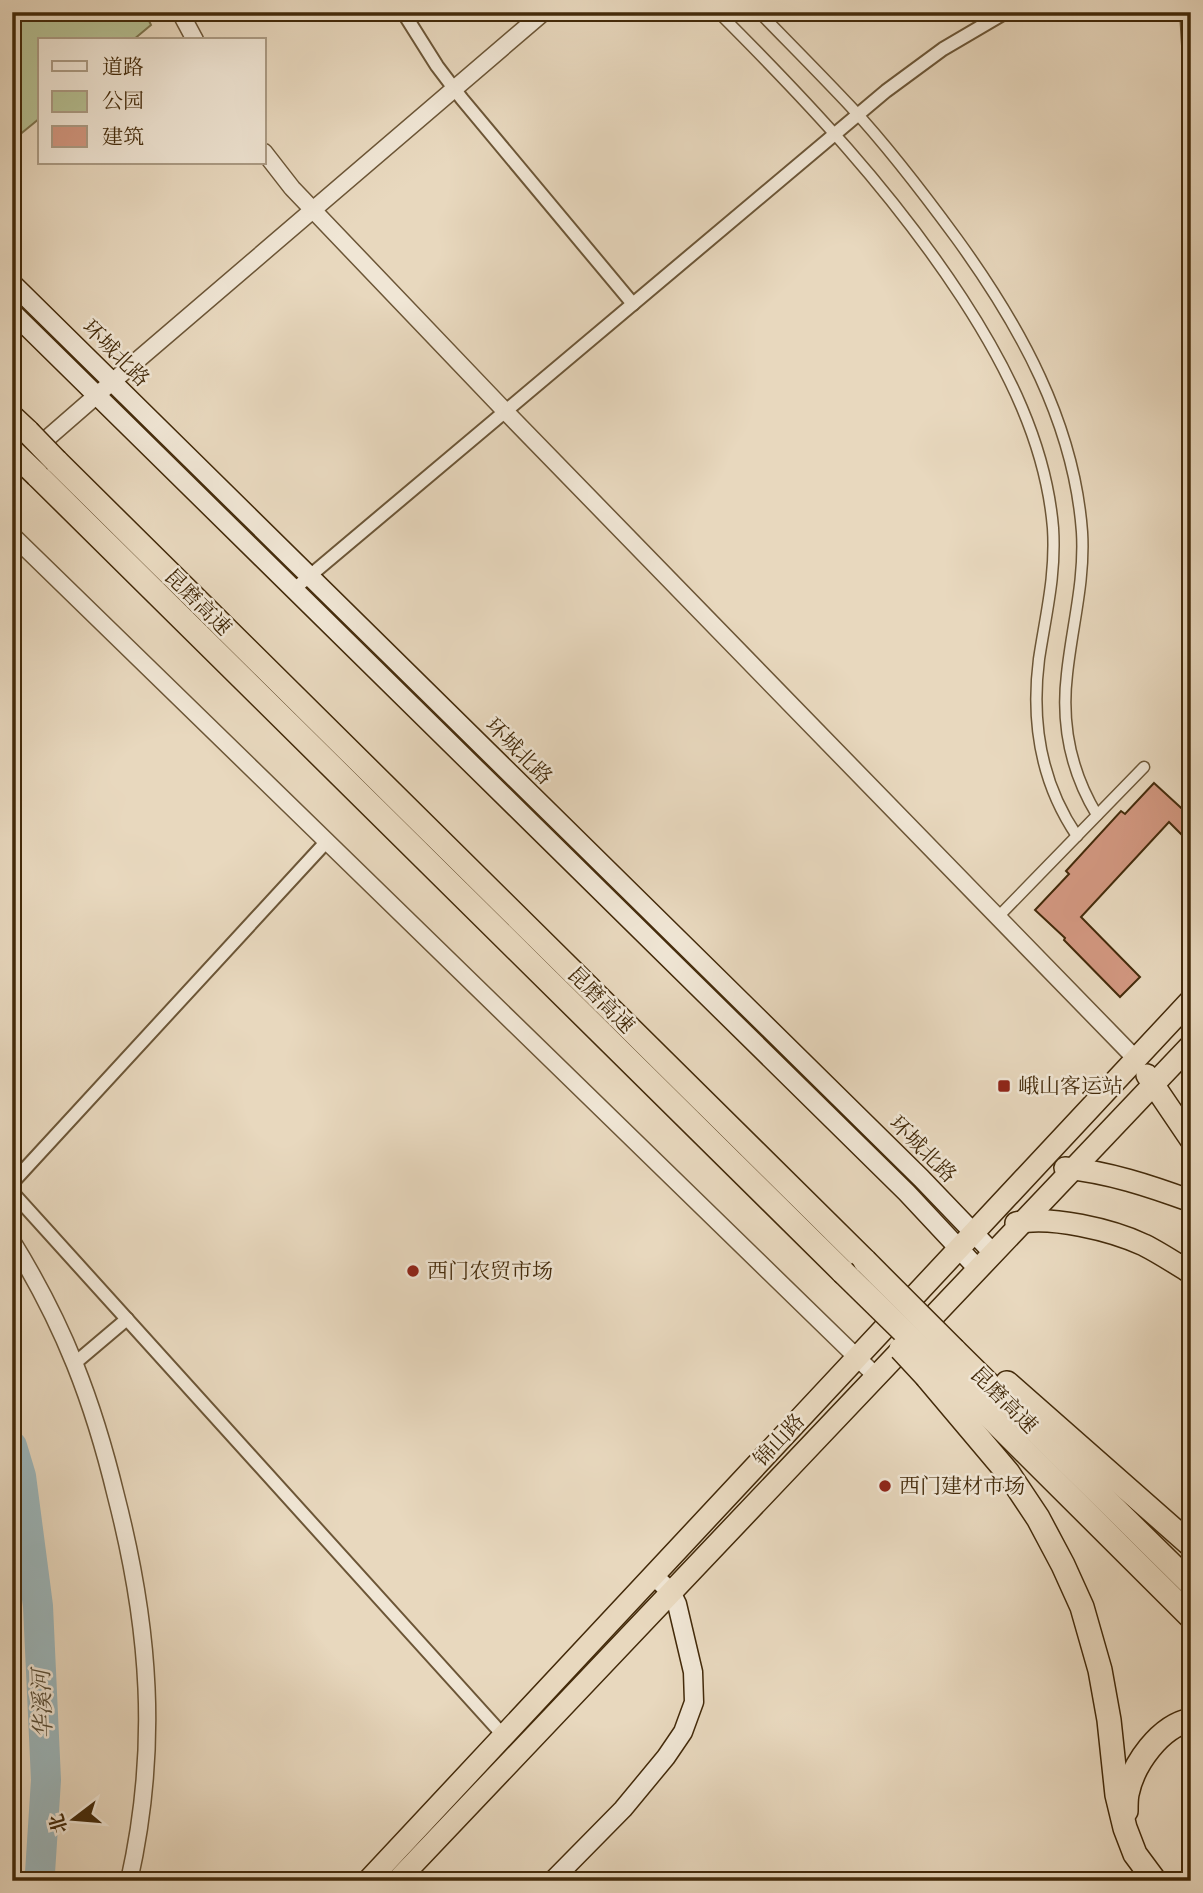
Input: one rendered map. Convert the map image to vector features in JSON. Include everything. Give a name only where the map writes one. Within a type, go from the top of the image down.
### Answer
[{"type":"highway","name":"昆磨高速","points":[[20,424],[865,1261],[939,1364],[1191,1617]]},
{"type":"highway","name":"昆磨高速","points":[[12,451],[760,1189],[840,1276],[1191,1584]]},
{"type":"highway","name":"锦山路","points":[[368,1881],[1191,999]]},
{"type":"highway","name":"锦山路","points":[[397,1881],[1191,1045]]},
{"type":"highway","points":[[1135,1058],[1191,1140]]},
{"type":"highway","points":[[1034,1166],[1074,1169],[1128,1180],[1191,1201]]},
{"type":"highway","points":[[972,1232],[1024,1221],[1076,1225],[1123,1237],[1163,1255],[1191,1273]]},
{"type":"highway","points":[[939,1364],[998,1375],[1191,1545]]},
{"type":"highway","points":[[939,1364],[1038,1518],[1082,1607],[1100,1670],[1110,1720],[1117,1795],[1125,1828],[1135,1854],[1155,1881]]},
{"type":"highway","points":[[1125,1828],[1127,1793],[1138,1764],[1156,1741],[1181,1722],[1191,1720]]},
{"type":"main road","name":"环城北路","points":[[12,283],[921,1178],[993,1253]]},
{"type":"main road","name":"环城北路","points":[[12,312],[906,1192],[978,1269]]},
{"type":"main road","points":[[552,1881],[623,1809],[666,1757],[683,1732],[694,1702],[693,1672],[677,1604],[671,1592],[653,1575]]},
{"type":"street","points":[[180,12],[194,38]]},
{"type":"street","points":[[402,12],[454,89],[634,304]]},
{"type":"street","points":[[12,469],[544,12]]},
{"type":"street","points":[[718,12],[836,134],[906,219],[981,327],[1026,416],[1048,492],[1054,557],[1038,672],[1036,719],[1039,744],[1055,798],[1077,836]]},
{"type":"street","points":[[759,12],[858,115],[929,202],[989,286],[1049,397],[1062,432],[1078,496],[1082,553],[1079,606],[1066,674],[1065,721],[1077,775],[1097,816]]},
{"type":"street","points":[[293,590],[858,115],[943,50],[1006,12]]},
{"type":"street","points":[[1187,12],[1191,79]]},
{"type":"street","points":[[266,155],[292,188],[506,412],[1135,1058]]},
{"type":"street","points":[[12,535],[876,1376]]},
{"type":"street","points":[[998,917],[1144,767]]},
{"type":"street","points":[[12,1183],[327,841]]},
{"type":"street","points":[[12,1192],[503,1735]]},
{"type":"street","points":[[12,1241],[47,1301],[75,1363],[97,1424],[123,1523],[137,1595],[144,1645],[148,1713],[145,1785],[139,1835],[129,1881]]},
{"type":"street","points":[[75,1363],[127,1319]]},
{"type":"green space","points":[[12,12],[145,12],[151,25],[135,38],[38,38],[38,120],[12,141]]},
{"type":"building","points":[[1154,783],[1191,817],[1191,844],[1169,822],[1081,917],[1140,977],[1120,997],[1035,910],[1069,874],[1066,871],[1121,811],[1125,814]]},
{"type":"waterway","name":"华溪河","points":[[12,1446],[21,1476],[38,1606],[46,1780],[40,1873],[37,1881]]},
{"type":"place","name":"峨山客运站","points":[[1004,1086]]},
{"type":"place","name":"西门农贸市场","points":[[413,1271]]},
{"type":"place","name":"西门建材市场","points":[[885,1486]]}]
